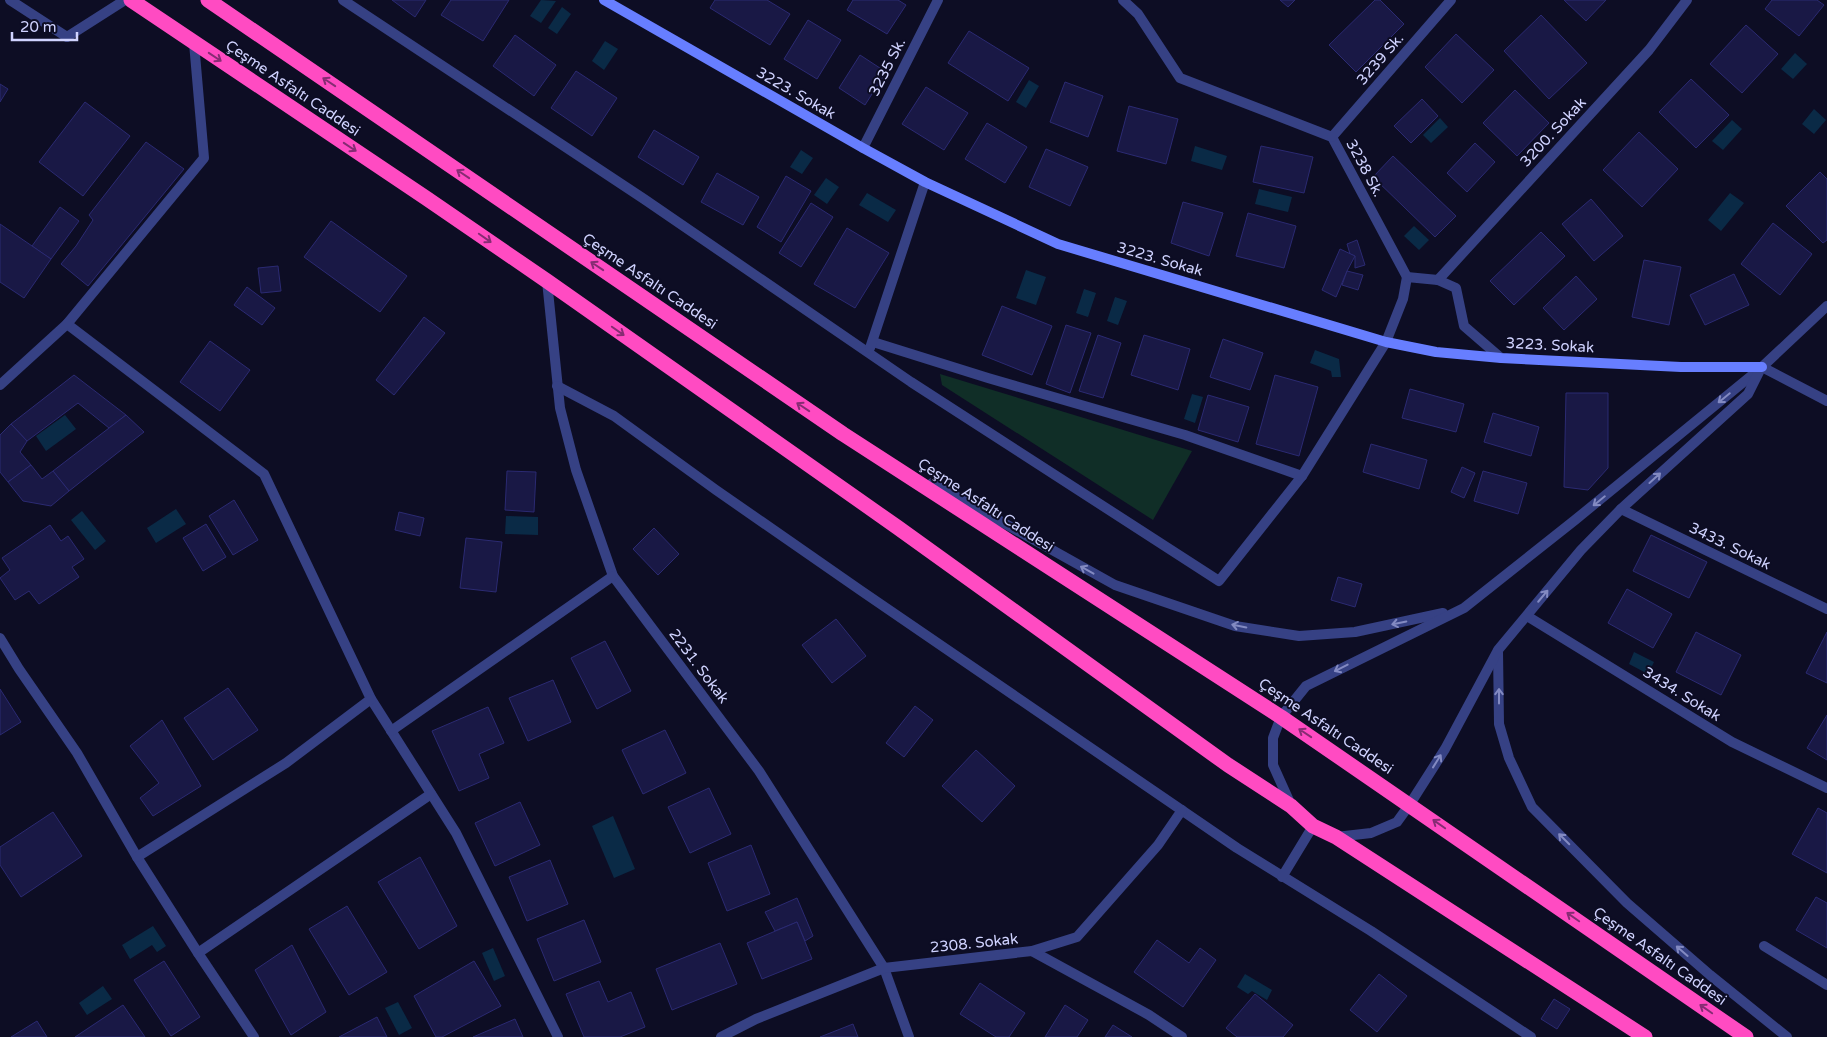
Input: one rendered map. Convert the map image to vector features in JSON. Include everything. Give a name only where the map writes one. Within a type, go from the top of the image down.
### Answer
[{"type":"highway","name":"Çeşme Asfaltı Caddesi","points":[[131,0],[426,198],[547,282],[897,527],[1228,764],[1291,806],[1313,826],[1336,837],[1645,1037]]},
{"type":"highway","name":"Çeşme Asfaltı Caddesi","points":[[208,0],[844,434],[1281,717],[1746,1037]]},
{"type":"street","points":[[10,0],[67,37],[125,0]]},
{"type":"street","points":[[342,0],[871,347],[911,382],[1220,581],[1302,476],[1386,342],[1403,299],[1407,278],[1438,280],[1456,288],[1464,326],[1501,358]]},
{"type":"street","name":"3223. Sokak","points":[[604,0],[925,182],[1058,244],[1386,342],[1436,352],[1501,358],[1681,368],[1762,367]]},
{"type":"street","name":"3235 Sk.","points":[[863,148],[938,0]]},
{"type":"street","name":"3238 Sk.","points":[[1122,0],[1138,14],[1180,78],[1332,137],[1407,278]]},
{"type":"street","name":"3239 Sk.","points":[[1332,137],[1450,0]]},
{"type":"street","name":"3200. Sokak","points":[[1438,280],[1649,50],[1687,0]]},
{"type":"street","points":[[0,384],[67,324],[204,158],[194,43]]},
{"type":"street","points":[[871,347],[925,182]]},
{"type":"street","name":"2231. Sokak","points":[[547,282],[560,408],[576,470],[613,576],[759,771],[884,968],[909,1037]]},
{"type":"street","points":[[1291,806],[1273,764],[1273,738],[1281,717],[1306,686],[1464,608],[1762,367],[1827,306]]},
{"type":"street","points":[[67,324],[264,474],[371,699],[456,833],[558,1037]]},
{"type":"street","points":[[871,347],[988,378],[1185,435],[1302,476]]},
{"type":"street","points":[[1762,367],[1827,400]]},
{"type":"street","points":[[1336,837],[1371,833],[1397,822],[1445,749],[1498,650],[1581,550],[1621,509],[1748,394],[1762,367]]},
{"type":"street","points":[[557,386],[614,416],[828,568],[1182,810],[1282,877],[1371,932],[1531,1037]]},
{"type":"street","points":[[844,434],[1115,585],[1235,626],[1309,636],[1355,632],[1464,608]]},
{"type":"street","name":"3433. Sokak","points":[[1621,509],[1827,609]]},
{"type":"street","points":[[391,731],[613,576]]},
{"type":"street","name":"3434. Sokak","points":[[1526,616],[1732,742],[1827,788]]},
{"type":"street","points":[[0,638],[19,670],[77,753],[137,858],[254,1037]]},
{"type":"street","points":[[1498,650],[1499,724],[1508,758],[1532,807],[1627,903],[1710,975],[1787,1037]]},
{"type":"street","points":[[137,858],[286,764],[371,699]]},
{"type":"street","points":[[198,953],[431,794]]},
{"type":"street","name":"2308. Sokak","points":[[721,1037],[756,1019],[884,968],[1032,952],[1077,937],[1158,846],[1182,810]]},
{"type":"street","points":[[1282,877],[1313,826]]},
{"type":"street","points":[[1764,946],[1827,985]]},
{"type":"street","points":[[1032,952],[1149,1015],[1182,1037]]},
{"type":"green space","points":[[940,374],[1192,451],[1153,520],[942,385]]},
{"type":"water","points":[[541,0],[556,1],[541,23],[530,16]]},
{"type":"water","points":[[562,7],[571,14],[557,34],[548,28]]},
{"type":"water","points":[[605,41],[618,49],[604,70],[592,61]]},
{"type":"water","points":[[1795,53],[1807,64],[1793,79],[1781,69]]},
{"type":"water","points":[[1029,80],[1039,86],[1026,108],[1016,102]]},
{"type":"water","points":[[1814,109],[1826,120],[1814,134],[1802,124]]},
{"type":"water","points":[[1440,118],[1448,127],[1431,143],[1423,135]]},
{"type":"water","points":[[1732,120],[1742,129],[1723,150],[1712,141]]},
{"type":"water","points":[[1195,146],[1227,156],[1222,170],[1191,161]]},
{"type":"water","points":[[801,150],[813,158],[802,174],[790,167]]},
{"type":"water","points":[[826,178],[839,187],[827,204],[814,195]]},
{"type":"water","points":[[1259,189],[1292,197],[1288,212],[1255,204]]},
{"type":"water","points":[[867,193],[896,210],[888,222],[859,205]]},
{"type":"water","points":[[1730,193],[1744,203],[1721,231],[1708,220]]},
{"type":"water","points":[[1414,226],[1429,240],[1419,250],[1404,236]]},
{"type":"water","points":[[1026,270],[1046,277],[1036,305],[1016,298]]},
{"type":"water","points":[[1084,289],[1096,293],[1088,317],[1076,313]]},
{"type":"water","points":[[1115,297],[1127,301],[1118,325],[1107,321]]},
{"type":"water","points":[[1315,350],[1339,359],[1341,377],[1332,377],[1331,371],[1310,363]]},
{"type":"water","points":[[1192,394],[1203,397],[1195,423],[1184,419]]},
{"type":"water","points":[[65,415],[76,429],[46,451],[36,436]]},
{"type":"water","points":[[176,509],[186,524],[156,543],[147,528]]},
{"type":"water","points":[[82,511],[106,541],[95,550],[71,520]]},
{"type":"water","points":[[506,516],[538,517],[538,535],[505,534]]},
{"type":"water","points":[[1634,652],[1654,662],[1648,674],[1629,664]]},
{"type":"water","points":[[613,816],[635,869],[614,878],[592,826]]},
{"type":"water","points":[[153,926],[166,946],[157,952],[152,945],[130,959],[122,945]]},
{"type":"water","points":[[493,948],[505,976],[494,981],[482,953]]},
{"type":"water","points":[[1245,974],[1272,990],[1267,1000],[1252,991],[1248,994],[1237,987]]},
{"type":"water","points":[[103,986],[112,999],[87,1015],[79,1003]]},
{"type":"water","points":[[398,1002],[412,1028],[399,1035],[385,1008]]},
{"type":"building","points":[[392,0],[426,0],[415,17]]},
{"type":"building","points":[[451,0],[509,0],[483,41],[441,15]]},
{"type":"building","points":[[715,0],[767,0],[790,14],[770,45],[710,8]]},
{"type":"building","points":[[853,0],[898,0],[906,5],[887,34],[847,10]]},
{"type":"building","points":[[1280,0],[1295,0],[1288,7]]},
{"type":"building","points":[[1375,0],[1380,0],[1404,24],[1356,72],[1329,45]]},
{"type":"building","points":[[1564,0],[1606,0],[1586,21]]},
{"type":"building","points":[[1772,0],[1817,0],[1824,5],[1799,36],[1765,9]]},
{"type":"building","points":[[1541,15],[1587,63],[1549,99],[1504,51]]},
{"type":"building","points":[[808,20],[841,40],[817,79],[784,59]]},
{"type":"building","points":[[1746,25],[1778,54],[1742,93],[1710,64]]},
{"type":"building","points":[[969,31],[1029,68],[1008,101],[948,63]]},
{"type":"building","points":[[1456,34],[1494,70],[1462,103],[1425,67]]},
{"type":"building","points":[[515,35],[556,65],[534,96],[493,66]]},
{"type":"building","points":[[860,55],[886,72],[865,105],[839,88]]},
{"type":"building","points":[[576,71],[617,98],[592,136],[551,108]]},
{"type":"building","points":[[1691,79],[1729,115],[1696,148],[1659,112]]},
{"type":"building","points":[[1065,82],[1103,96],[1088,137],[1050,122]]},
{"type":"building","points":[[0,84],[8,89],[0,102]]},
{"type":"building","points":[[926,87],[968,113],[944,150],[902,124]]},
{"type":"building","points":[[1515,90],[1549,123],[1517,156],[1483,123]]},
{"type":"building","points":[[1422,99],[1438,116],[1411,143],[1394,126]]},
{"type":"building","points":[[85,102],[130,136],[83,196],[39,162]]},
{"type":"building","points":[[1129,106],[1178,119],[1166,164],[1117,151]]},
{"type":"building","points":[[987,123],[1027,147],[1005,183],[965,159]]},
{"type":"building","points":[[654,130],[699,157],[683,185],[638,157]]},
{"type":"building","points":[[1639,132],[1678,169],[1642,207],[1603,170]]},
{"type":"building","points":[[146,142],[184,169],[88,286],[61,264],[76,246],[93,220],[89,215]]},
{"type":"building","points":[[1475,143],[1495,162],[1467,192],[1447,173]]},
{"type":"building","points":[[1261,146],[1313,157],[1304,193],[1253,182]]},
{"type":"building","points":[[1046,149],[1088,167],[1070,206],[1029,187]]},
{"type":"building","points":[[1393,156],[1456,216],[1435,237],[1373,177]]},
{"type":"building","points":[[1820,172],[1827,179],[1827,240],[1823,243],[1786,206]]},
{"type":"building","points":[[717,173],[759,197],[743,225],[701,202]]},
{"type":"building","points":[[786,176],[811,191],[781,242],[757,227]]},
{"type":"building","points":[[1591,199],[1623,236],[1594,261],[1562,224]]},
{"type":"building","points":[[1183,202],[1223,213],[1209,256],[1171,243]]},
{"type":"building","points":[[811,203],[833,217],[801,267],[779,253]]},
{"type":"building","points":[[60,207],[79,221],[51,259],[32,246]]},
{"type":"building","points":[[1248,213],[1296,226],[1284,268],[1236,256]]},
{"type":"building","points":[[331,221],[407,276],[380,312],[304,257]]},
{"type":"building","points":[[1773,223],[1812,254],[1780,295],[1741,264]]},
{"type":"building","points":[[0,224],[51,259],[24,298],[0,282]]},
{"type":"building","points":[[847,228],[889,253],[855,308],[814,284]]},
{"type":"building","points":[[1541,232],[1565,256],[1514,305],[1490,281]]},
{"type":"building","points":[[1357,240],[1365,265],[1355,268],[1355,256],[1350,254],[1347,244]]},
{"type":"building","points":[[1340,249],[1355,256],[1336,297],[1322,290]]},
{"type":"building","points":[[1644,260],[1681,267],[1669,325],[1632,317]]},
{"type":"building","points":[[278,266],[281,291],[261,293],[258,268]]},
{"type":"building","points":[[1347,271],[1363,275],[1358,290],[1342,285]]},
{"type":"building","points":[[1734,274],[1749,305],[1705,325],[1690,295]]},
{"type":"building","points":[[1576,276],[1597,299],[1564,330],[1543,308]]},
{"type":"building","points":[[247,287],[275,308],[262,325],[234,305]]},
{"type":"building","points":[[1002,306],[1052,326],[1032,375],[982,355]]},
{"type":"building","points":[[424,317],[445,333],[394,395],[376,380]]},
{"type":"building","points":[[1066,325],[1091,333],[1070,393],[1046,384]]},
{"type":"building","points":[[1098,335],[1121,343],[1103,398],[1079,391]]},
{"type":"building","points":[[1144,335],[1190,349],[1178,390],[1131,375]]},
{"type":"building","points":[[1223,339],[1263,353],[1250,390],[1210,377]]},
{"type":"building","points":[[210,341],[250,370],[220,411],[180,382]]},
{"type":"building","points":[[74,375],[126,415],[109,428],[78,403],[27,441],[11,424]]},
{"type":"building","points":[[1275,375],[1318,387],[1299,456],[1256,444]]},
{"type":"building","points":[[1410,389],[1464,404],[1456,432],[1402,418]]},
{"type":"building","points":[[1566,393],[1608,393],[1608,468],[1588,490],[1564,487]]},
{"type":"building","points":[[1208,395],[1249,407],[1238,442],[1198,430]]},
{"type":"building","points":[[1493,413],[1539,427],[1531,456],[1484,442]]},
{"type":"building","points":[[126,415],[144,432],[69,491],[53,471]]},
{"type":"building","points":[[11,424],[27,441],[20,452],[31,465],[8,482],[0,472],[0,435]]},
{"type":"building","points":[[1371,444],[1427,460],[1419,489],[1363,472]]},
{"type":"building","points":[[31,465],[42,479],[53,471],[69,491],[51,506],[23,501],[8,482]]},
{"type":"building","points":[[1462,467],[1475,473],[1464,498],[1451,492]]},
{"type":"building","points":[[507,471],[536,472],[534,512],[505,510]]},
{"type":"building","points":[[1483,471],[1527,483],[1518,514],[1474,501]]},
{"type":"building","points":[[234,500],[258,540],[233,555],[209,516]]},
{"type":"building","points":[[399,512],[424,518],[420,536],[395,530]]},
{"type":"building","points":[[206,524],[226,557],[203,571],[183,538]]},
{"type":"building","points":[[50,525],[61,541],[68,536],[84,559],[72,567],[79,577],[39,604],[29,591],[15,600],[0,578],[10,570],[2,558]]},
{"type":"building","points":[[654,528],[679,554],[658,575],[633,549]]},
{"type":"building","points":[[1651,535],[1707,562],[1689,598],[1633,571]]},
{"type":"building","points":[[466,538],[502,542],[496,592],[460,588]]},
{"type":"building","points":[[1338,577],[1362,584],[1355,607],[1331,600]]},
{"type":"building","points":[[1627,589],[1672,614],[1653,648],[1608,623]]},
{"type":"building","points":[[836,619],[866,656],[832,683],[802,645]]},
{"type":"building","points":[[1696,632],[1741,655],[1721,695],[1676,672]]},
{"type":"building","points":[[1827,632],[1827,683],[1806,673]]},
{"type":"building","points":[[605,641],[631,691],[597,709],[571,658]]},
{"type":"building","points":[[553,680],[571,722],[528,741],[509,698]]},
{"type":"building","points":[[228,688],[258,730],[213,760],[184,718]]},
{"type":"building","points":[[0,689],[21,722],[0,735]]},
{"type":"building","points":[[915,706],[933,720],[904,757],[886,743]]},
{"type":"building","points":[[488,707],[504,743],[479,754],[489,778],[459,791],[432,731]]},
{"type":"building","points":[[1827,715],[1827,760],[1807,748]]},
{"type":"building","points":[[162,720],[201,786],[153,816],[140,798],[159,783],[130,746]]},
{"type":"building","points":[[665,730],[686,773],[643,794],[622,750]]},
{"type":"building","points":[[976,750],[1015,786],[982,822],[942,786]]},
{"type":"building","points":[[709,788],[731,834],[690,853],[668,807]]},
{"type":"building","points":[[520,802],[540,845],[495,866],[475,823]]},
{"type":"building","points":[[1818,808],[1827,813],[1827,873],[1792,854]]},
{"type":"building","points":[[53,812],[82,856],[21,897],[0,865],[0,847]]},
{"type":"building","points":[[751,845],[770,894],[727,911],[708,863]]},
{"type":"building","points":[[420,857],[457,926],[419,949],[378,882]]},
{"type":"building","points":[[550,860],[568,904],[527,921],[509,877]]},
{"type":"building","points":[[1816,897],[1827,903],[1827,948],[1796,930]]},
{"type":"building","points":[[797,898],[813,936],[805,941],[797,922],[775,931],[765,912]]},
{"type":"building","points":[[347,906],[387,972],[349,995],[309,929]]},
{"type":"building","points":[[584,920],[601,962],[554,981],[537,939]]},
{"type":"building","points":[[797,922],[812,959],[762,979],[747,943]]},
{"type":"building","points":[[1157,940],[1189,963],[1200,948],[1216,960],[1183,1007],[1134,972]]},
{"type":"building","points":[[720,943],[737,984],[672,1010],[656,969]]},
{"type":"building","points":[[292,945],[326,1012],[291,1035],[255,970]]},
{"type":"building","points":[[164,961],[200,1017],[171,1036],[134,980]]},
{"type":"building","points":[[474,961],[501,1006],[442,1037],[436,1037],[414,996]]},
{"type":"building","points":[[1379,974],[1407,996],[1377,1032],[1350,1010]]},
{"type":"building","points":[[599,981],[608,1002],[631,992],[645,1027],[620,1037],[584,1037],[566,994]]},
{"type":"building","points":[[980,983],[1025,1013],[1009,1037],[996,1037],[960,1014]]},
{"type":"building","points":[[1255,994],[1293,1025],[1283,1037],[1237,1037],[1226,1028]]},
{"type":"building","points":[[1554,999],[1570,1009],[1557,1029],[1541,1019]]},
{"type":"building","points":[[123,1005],[145,1037],[75,1037]]},
{"type":"building","points":[[1065,1005],[1088,1020],[1077,1037],[1045,1037]]},
{"type":"building","points":[[377,1017],[387,1037],[339,1037]]},
{"type":"building","points":[[515,1019],[523,1037],[473,1037]]},
{"type":"building","points":[[37,1021],[47,1037],[11,1037]]},
{"type":"building","points":[[853,1024],[858,1037],[820,1037]]},
{"type":"building","points":[[1113,1025],[1132,1037],[1105,1037]]}]
